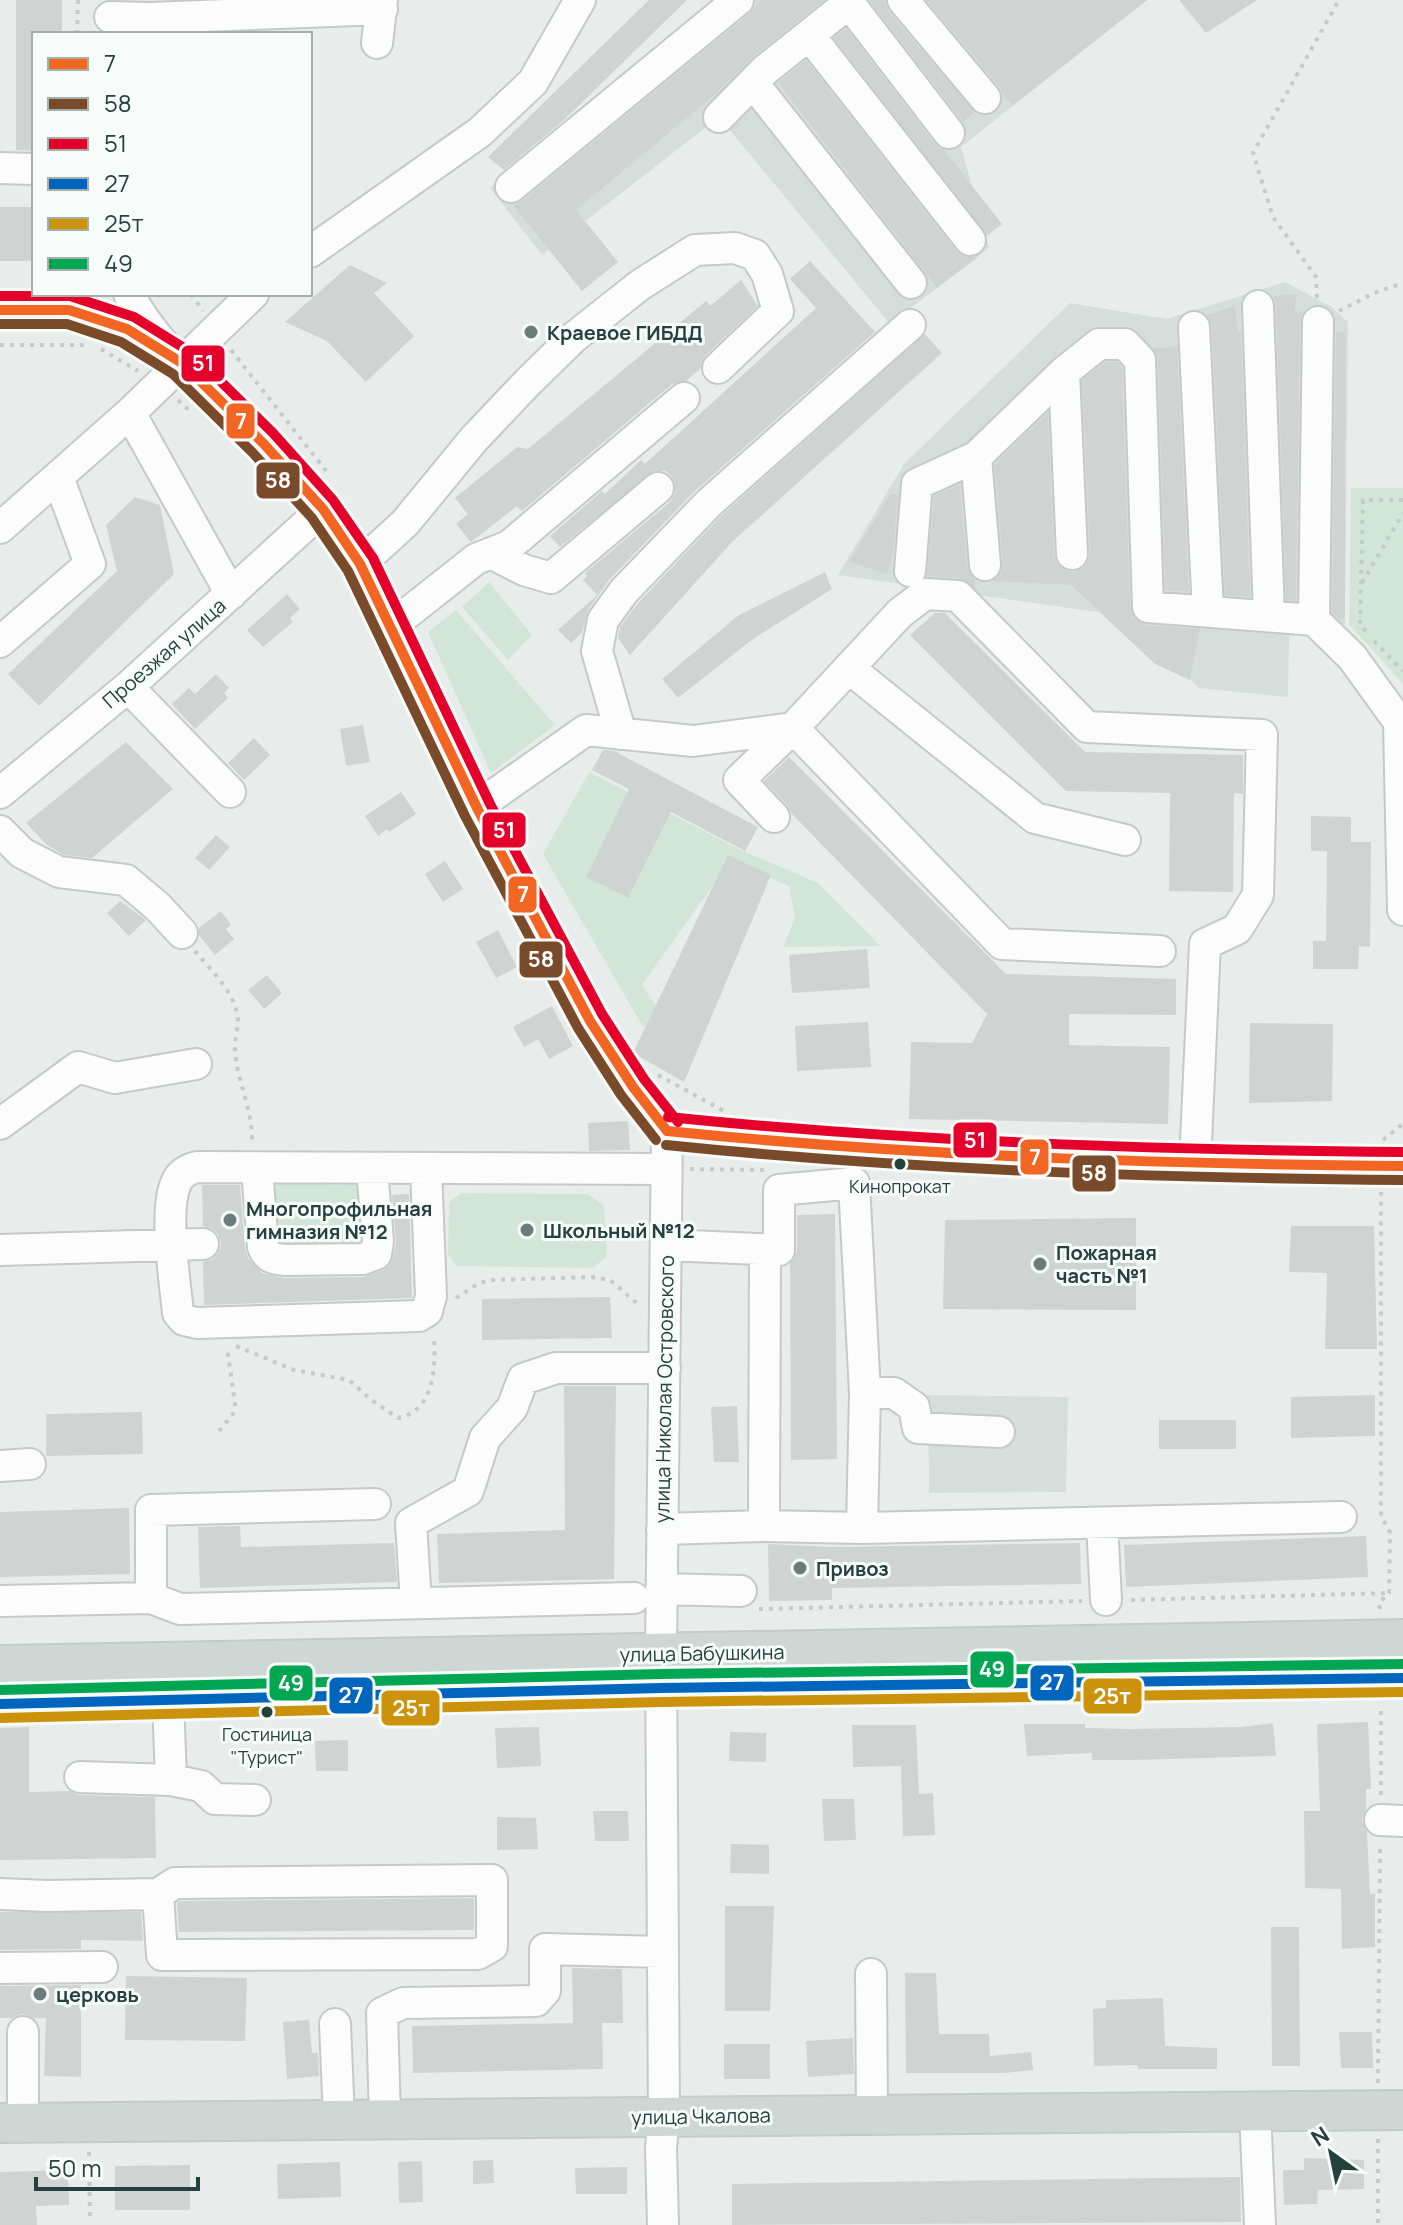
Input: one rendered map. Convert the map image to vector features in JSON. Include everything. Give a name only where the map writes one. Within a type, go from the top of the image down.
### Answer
[{"type":"main road","name":"улица Бабушкина","points":[[0,1704],[168,1700],[661,1671],[1403,1639]]},
{"type":"main road","name":"улица Бабушкина","points":[[0,1665],[661,1671],[1392,1692]]},
{"type":"main road","name":"улица Чкалова","points":[[12,2122],[1390,2110]]},
{"type":"street","points":[[312,251],[480,132],[533,82],[580,0]]},
{"type":"street","points":[[511,187],[738,0]]},
{"type":"street","points":[[903,0],[985,98]]},
{"type":"street","points":[[719,117],[765,70],[849,2],[949,133]]},
{"type":"street","points":[[110,17],[187,25],[382,4],[377,43]]},
{"type":"street","points":[[809,35],[970,240]]},
{"type":"street","points":[[753,83],[911,283]]},
{"type":"street","points":[[0,168],[32,169]]},
{"type":"street","points":[[360,564],[405,523],[474,439],[573,338],[640,285],[695,250],[735,248],[755,255],[767,274],[778,311],[718,368]]},
{"type":"street","points":[[130,296],[139,314],[182,363],[263,443],[323,509],[360,564],[478,810],[590,1021],[633,1087],[667,1131],[784,1143],[1195,1164],[1392,1166]]},
{"type":"street","points":[[0,528],[130,413],[251,296]]},
{"type":"street","points":[[1258,306],[1269,615]]},
{"type":"street","points":[[0,310],[69,310],[127,329],[182,363]]},
{"type":"street","points":[[1314,620],[1318,322]]},
{"type":"street","points":[[621,734],[597,651],[603,620],[624,591],[709,503],[910,325]]},
{"type":"street","points":[[1194,327],[1208,611]]},
{"type":"street","points":[[910,571],[917,484],[976,457],[1064,372],[1099,344],[1125,344],[1140,360],[1148,607],[1314,620],[1352,657],[1399,722],[1403,910]]},
{"type":"street","points":[[1064,372],[1072,554]]},
{"type":"street","points":[[390,627],[476,559],[509,546],[684,398]]},
{"type":"street","points":[[130,413],[231,594]]},
{"type":"street","points":[[976,457],[985,565]]},
{"type":"street","points":[[0,642],[90,564],[58,477]]},
{"type":"street","points":[[491,553],[524,570],[551,578],[658,488]]},
{"type":"street","name":"Проезжая улица","points":[[0,793],[128,687],[323,509]]},
{"type":"street","points":[[774,817],[739,780],[850,669],[900,613],[925,594],[958,596],[1087,727],[1262,735],[1258,895],[1237,929],[1205,944],[1195,1164]]},
{"type":"street","points":[[850,669],[1035,818],[1125,840]]},
{"type":"street","points":[[128,687],[230,792]]},
{"type":"street","points":[[478,810],[491,797],[586,730],[693,741],[793,728]]},
{"type":"street","points":[[793,728],[1002,944],[1160,951]]},
{"type":"street","points":[[0,831],[22,853],[59,872],[126,880],[182,933]]},
{"type":"street","points":[[0,1124],[78,1067],[115,1078],[196,1064]]},
{"type":"street","name":"улица Николая Островского","points":[[663,2225],[661,1671],[648,1594],[662,1529],[667,1131]]},
{"type":"street","points":[[426,1168],[431,1296],[427,1311],[419,1316],[220,1328],[184,1320],[178,1313],[171,1243],[172,1193],[179,1177],[190,1169],[197,1167],[666,1169]]},
{"type":"street","points":[[253,1168],[263,1247],[266,1254],[274,1259],[285,1260],[363,1259],[376,1254],[378,1241],[372,1168]]},
{"type":"street","points":[[667,1245],[779,1250],[779,1190],[854,1183],[865,1393],[862,1528]]},
{"type":"street","points":[[0,1250],[203,1244]]},
{"type":"street","points":[[764,1526],[765,1249]]},
{"type":"street","points":[[416,1603],[411,1523],[468,1491],[485,1438],[512,1408],[523,1379],[556,1368],[665,1368]]},
{"type":"street","points":[[865,1393],[894,1393],[914,1407],[918,1428],[999,1432]]},
{"type":"street","points":[[0,1466],[30,1464]]},
{"type":"street","points":[[151,1598],[151,1510],[375,1504]]},
{"type":"street","points":[[662,1529],[764,1526],[862,1528],[1341,1517]]},
{"type":"street","points":[[1102,1523],[1106,1600]]},
{"type":"street","points":[[0,1601],[151,1598],[180,1609],[741,1591]]},
{"type":"street","points":[[168,1700],[171,1780]]},
{"type":"street","points":[[80,1777],[171,1780],[201,1786],[215,1799],[255,1800]]},
{"type":"street","points":[[0,1894],[158,1894],[175,1883],[492,1880],[492,1946],[478,1954],[162,1955],[158,1894]]},
{"type":"street","points":[[385,2119],[382,2013],[403,2003],[536,2001],[545,1991],[545,1949],[663,1952]]},
{"type":"street","points":[[0,1968],[102,1967]]},
{"type":"street","points":[[871,1974],[872,2114]]},
{"type":"street","points":[[335,2024],[339,2119]]},
{"type":"street","points":[[12,2122],[23,2032]]},
{"type":"street","points":[[1255,2111],[1260,2225]]},
{"type":"path","points":[[77,32],[78,0]]},
{"type":"path","points":[[1339,0],[1253,153],[1273,217],[1316,277],[1318,322],[1374,293],[1403,283]]},
{"type":"path","points":[[192,296],[214,330],[331,478]]},
{"type":"path","points":[[0,345],[97,346],[160,384],[196,416]]},
{"type":"path","points":[[1403,500],[1363,500],[1360,626],[1403,671]]},
{"type":"path","points":[[1361,584],[1403,513]]},
{"type":"path","points":[[182,933],[230,996],[237,1012],[235,1048],[250,1111],[253,1168]]},
{"type":"path","points":[[654,1073],[728,1113]]},
{"type":"path","points":[[1379,1603],[1389,1593],[1390,1532],[1381,1516],[1392,1166],[1381,1141],[1403,1124]]},
{"type":"path","points":[[220,1328],[239,1349],[294,1370],[349,1380],[398,1418],[407,1416],[420,1406],[431,1387],[435,1363],[428,1307],[453,1300],[479,1283],[500,1279],[592,1277],[610,1280],[639,1305],[640,1290]]},
{"type":"path","points":[[219,1431],[233,1414],[235,1404],[220,1328]]},
{"type":"path","points":[[802,1608],[827,1607]]},
{"type":"path","points":[[1378,2225],[1390,2110],[1392,1692]]},
{"type":"path","points":[[89,2152],[90,2221]]},
{"type":"shaded area","points":[[741,0],[1147,0],[961,147],[989,248],[890,324],[719,117],[542,255],[490,188]]},
{"type":"shaded area","points":[[1285,282],[1330,306],[1348,322],[1345,624],[1289,636],[1288,697],[1199,688],[1125,616],[838,575],[904,464],[1070,303],[1167,319]]},
{"type":"shaded area","points":[[928,1395],[1068,1397],[1066,1492],[929,1493]]},
{"type":"green space","points":[[1351,488],[1403,488],[1403,684],[1349,624]]},
{"type":"green space","points":[[489,582],[532,635],[508,660],[462,607]]},
{"type":"green space","points":[[456,610],[555,725],[491,773],[428,632]]},
{"type":"green space","points":[[589,772],[741,850],[818,883],[880,946],[783,947],[795,918],[789,886],[731,860],[642,985],[657,1007],[652,1021],[643,1027],[543,854]]},
{"type":"green space","points":[[363,1175],[372,1245],[280,1254],[267,1197],[269,1187],[280,1179]]},
{"type":"green space","name":"Школьный №12","points":[[461,1193],[588,1194],[604,1205],[607,1256],[593,1268],[457,1266],[448,1254],[449,1202]]},
{"type":"building","points":[[16,0],[62,0],[62,32],[32,32],[32,151],[16,150]]},
{"type":"building","points":[[649,0],[687,0],[563,121],[504,170],[488,157]]},
{"type":"building","points":[[760,0],[824,0],[754,56],[718,92],[576,210],[618,262],[582,291],[513,205],[522,201],[749,14]]},
{"type":"building","points":[[869,0],[885,0],[889,12],[975,112],[963,122]]},
{"type":"building","points":[[926,0],[1147,0],[1013,105]]},
{"type":"building","points":[[1179,0],[1257,0],[1206,33]]},
{"type":"building","points":[[846,28],[935,144],[944,150],[1002,224],[987,236],[834,38]]},
{"type":"building","points":[[806,60],[956,251],[964,257],[978,257],[937,288],[778,83]]},
{"type":"building","points":[[0,207],[32,207],[32,261],[0,261]]},
{"type":"building","points":[[810,261],[875,332],[696,490],[609,580],[588,610],[582,633],[571,643],[558,630],[597,595],[583,580],[587,576],[585,573],[670,502],[675,493],[675,484],[665,471],[654,471],[560,547],[550,536],[602,491],[605,494],[641,460],[645,464],[816,308],[790,279]]},
{"type":"building","points":[[350,265],[387,283],[374,293],[414,336],[366,382],[327,341],[285,322]]},
{"type":"building","points":[[741,280],[758,306],[706,355],[700,369],[686,381],[672,384],[522,511],[517,506],[471,542],[456,524],[468,514],[455,498],[517,447],[528,449],[706,301],[710,306]]},
{"type":"building","points":[[1296,294],[1295,312],[1304,311],[1300,322],[1296,601],[1286,600],[1276,305],[1273,296]]},
{"type":"building","points":[[1235,306],[1238,331],[1241,331],[1250,597],[1225,595],[1212,326],[1207,315]]},
{"type":"building","points":[[1336,332],[1345,332],[1345,619],[1338,618],[1332,612]]},
{"type":"building","points":[[925,334],[942,353],[732,542],[630,655],[618,638],[620,627],[638,603],[721,516]]},
{"type":"building","points":[[1177,347],[1189,592],[1165,590],[1158,359],[1153,348]]},
{"type":"building","points":[[1105,362],[1117,362],[1122,367],[1130,608],[1133,617],[1146,625],[1200,629],[1190,680],[1155,664],[1071,585],[992,581],[1001,573],[1003,564],[995,464],[1048,413],[1054,556],[1057,564],[1072,572],[1082,569],[1088,562],[1082,380]]},
{"type":"building","points":[[960,484],[967,566],[975,580],[975,588],[959,578],[927,576],[934,496]]},
{"type":"building","points":[[891,493],[898,495],[893,554],[887,574],[849,562]]},
{"type":"building","points":[[135,497],[160,505],[174,574],[39,706],[8,674],[117,571],[106,525]]},
{"type":"building","points":[[825,572],[832,589],[753,639],[678,698],[662,679],[739,615]]},
{"type":"building","points":[[287,594],[300,609],[290,618],[293,622],[263,647],[247,630]]},
{"type":"building","points":[[935,613],[945,613],[1085,752],[1243,755],[1243,794],[1234,793],[1233,892],[1169,891],[1170,793],[1066,791],[910,635]]},
{"type":"building","points":[[216,674],[229,688],[224,693],[228,698],[195,729],[172,704],[189,688],[195,694]]},
{"type":"building","points":[[363,725],[370,762],[346,766],[340,729]]},
{"type":"building","points":[[254,738],[270,755],[244,780],[228,763]]},
{"type":"building","points":[[126,742],[173,789],[92,858],[64,855],[47,845],[26,823]]},
{"type":"building","points":[[603,750],[614,751],[758,827],[745,851],[671,812],[628,898],[586,877],[629,789],[592,770]]},
{"type":"building","points":[[789,757],[1006,974],[1176,979],[1176,1015],[1069,1014],[1069,1045],[1170,1047],[1168,1124],[909,1119],[911,1042],[972,1043],[987,1014],[792,814],[764,781]]},
{"type":"building","points":[[401,792],[416,814],[378,836],[365,816]]},
{"type":"building","points":[[1311,816],[1351,817],[1351,842],[1371,842],[1370,947],[1359,946],[1358,969],[1313,969],[1313,941],[1326,941],[1327,851],[1311,851]]},
{"type":"building","points":[[216,835],[230,847],[209,870],[195,858]]},
{"type":"building","points":[[728,855],[771,875],[684,1082],[633,1053]]},
{"type":"building","points":[[445,861],[463,889],[443,902],[425,874]]},
{"type":"building","points":[[120,901],[146,920],[129,936],[107,913]]},
{"type":"building","points":[[221,911],[231,925],[226,929],[234,939],[215,955],[199,935],[199,928]]},
{"type":"building","points":[[498,930],[517,967],[496,978],[476,942]]},
{"type":"building","points":[[867,949],[870,988],[792,993],[789,955]]},
{"type":"building","points":[[267,975],[282,993],[264,1009],[248,990]]},
{"type":"building","points":[[552,1006],[573,1046],[549,1059],[538,1039],[524,1047],[513,1027]]},
{"type":"building","points":[[868,1022],[871,1067],[797,1071],[795,1026]]},
{"type":"building","points":[[1250,1023],[1333,1024],[1332,1101],[1249,1103]]},
{"type":"building","points":[[628,1121],[630,1150],[589,1151],[588,1123]]},
{"type":"building","name":"Многопрофильная гимназия №12","points":[[202,1185],[240,1185],[248,1258],[262,1273],[283,1278],[363,1277],[383,1270],[390,1265],[396,1244],[392,1195],[409,1194],[412,1298],[204,1305],[203,1262],[213,1259],[221,1244],[218,1234],[203,1226]]},
{"type":"building","points":[[835,1214],[837,1459],[791,1460],[790,1264],[797,1251],[797,1215]]},
{"type":"building","name":"Пожарная часть №1","points":[[1136,1218],[1136,1310],[943,1309],[945,1220]]},
{"type":"building","points":[[1291,1226],[1374,1226],[1377,1349],[1325,1349],[1327,1273],[1289,1272]]},
{"type":"building","points":[[610,1297],[612,1338],[482,1340],[482,1299]]},
{"type":"building","points":[[564,1386],[616,1386],[614,1579],[439,1583],[437,1534],[565,1530]]},
{"type":"building","points":[[1375,1395],[1375,1436],[1291,1438],[1291,1397]]},
{"type":"building","points":[[737,1406],[739,1462],[714,1462],[711,1407]]},
{"type":"building","points":[[142,1412],[143,1454],[46,1456],[46,1414]]},
{"type":"building","points":[[1159,1420],[1236,1420],[1236,1449],[1159,1449]]},
{"type":"building","points":[[129,1508],[130,1574],[0,1577],[0,1512]]},
{"type":"building","points":[[240,1526],[241,1547],[394,1543],[397,1582],[200,1588],[198,1527]]},
{"type":"building","points":[[1366,1536],[1368,1577],[1126,1587],[1124,1545]]},
{"type":"building","points":[[1080,1543],[1081,1584],[832,1588],[832,1600],[769,1601],[768,1544],[832,1547]]},
{"type":"building","points":[[1368,1722],[1371,1789],[1366,1789],[1366,1809],[1362,1820],[1367,1832],[1370,1894],[1375,1894],[1375,1947],[1342,1949],[1341,1889],[1305,1888],[1304,1811],[1320,1811],[1317,1724]]},
{"type":"building","points":[[1273,1723],[1276,1756],[1132,1760],[1092,1760],[1092,1753],[1027,1756],[1024,1724],[1085,1724],[1085,1728],[1128,1729],[1242,1727]]},
{"type":"building","points":[[852,1725],[916,1725],[919,1794],[933,1793],[935,1835],[903,1836],[901,1766],[853,1767]]},
{"type":"building","points":[[29,1727],[29,1792],[70,1791],[79,1795],[155,1797],[156,1858],[0,1860],[0,1728]]},
{"type":"building","points":[[539,1727],[541,1766],[497,1768],[495,1728]]},
{"type":"building","points":[[730,1732],[766,1733],[766,1762],[729,1761]]},
{"type":"building","points":[[348,1740],[348,1771],[316,1771],[315,1741]]},
{"type":"building","points":[[822,1799],[854,1799],[856,1840],[824,1841]]},
{"type":"building","points":[[593,1811],[628,1811],[629,1841],[595,1841]]},
{"type":"building","points":[[497,1817],[536,1818],[538,1849],[497,1850]]},
{"type":"building","points":[[731,1844],[769,1845],[769,1874],[730,1873]]},
{"type":"building","points":[[474,1898],[474,1930],[179,1932],[177,1903],[180,1901]]},
{"type":"building","points":[[725,1906],[774,1906],[770,2011],[725,2011]]},
{"type":"building","points":[[0,1912],[141,1912],[143,1941],[81,1940],[81,1949],[0,1950]]},
{"type":"building","points":[[1271,1927],[1299,1927],[1300,2066],[1272,2066]]},
{"type":"building","points":[[572,1968],[622,1969],[623,2023],[602,2023],[603,2069],[413,2073],[412,2026],[573,2023]]},
{"type":"building","points":[[905,1973],[936,1973],[939,2034],[989,2034],[990,2056],[1031,2052],[1033,2070],[906,2073]]},
{"type":"building","points":[[126,1976],[247,1978],[245,2041],[125,2040]]},
{"type":"building","points":[[81,1985],[81,2077],[44,2076],[46,2018],[22,2014],[0,2018],[0,1986]]},
{"type":"building","points":[[1163,1998],[1165,2046],[1217,2048],[1217,2069],[1094,2066],[1093,2009],[1106,2008],[1106,2000]]},
{"type":"building","points":[[309,2020],[312,2053],[318,2053],[319,2076],[287,2079],[283,2022]]},
{"type":"building","points":[[1339,2032],[1372,2032],[1373,2068],[1341,2068]]},
{"type":"building","points":[[853,2038],[854,2074],[808,2077],[806,2041]]},
{"type":"building","points":[[724,2044],[770,2044],[770,2079],[724,2079]]},
{"type":"building","points":[[1304,2158],[1364,2160],[1364,2189],[1318,2190],[1317,2204],[1284,2205],[1283,2170],[1304,2170]]},
{"type":"building","points":[[493,2160],[494,2183],[473,2184],[473,2161]]},
{"type":"building","points":[[422,2161],[423,2202],[399,2203],[398,2162]]},
{"type":"building","points":[[340,2162],[341,2197],[278,2199],[277,2164]]},
{"type":"building","points":[[190,2165],[190,2210],[115,2210],[115,2166]]},
{"type":"building","points":[[627,2167],[627,2194],[576,2194],[575,2168]]},
{"type":"building","points":[[68,2170],[69,2205],[36,2206],[37,2225],[0,2225],[0,2172]]},
{"type":"building","points":[[1240,2177],[1241,2222],[732,2225],[732,2184]]},
{"type":"transit line","name":"51","points":[[0,296],[70,296],[134,317],[192,353],[273,433],[333,500],[373,558],[490,804],[602,1014],[644,1079],[678,1122]]},
{"type":"transit line","name":"7","points":[[0,310],[69,310],[127,329],[182,363],[263,443],[323,509],[360,564],[478,810],[590,1021],[633,1087],[667,1131]]},
{"type":"transit line","name":"58","points":[[0,324],[67,324],[121,342],[173,374],[253,453],[312,518],[348,571],[465,816],[578,1028],[621,1095],[656,1140]]},
{"type":"transit line","name":"51","points":[[668,1117],[943,1139],[1403,1152]]},
{"type":"transit line","name":"7","points":[[667,1131],[943,1153],[1403,1166]]},
{"type":"transit line","name":"58","points":[[666,1145],[942,1167],[1403,1180]]},
{"type":"transit line","name":"49","points":[[0,1690],[661,1674],[1403,1664]]},
{"type":"transit line","name":"27","points":[[0,1704],[661,1688],[1403,1678]]},
{"type":"transit line","name":"25т","points":[[0,1718],[661,1702],[1403,1692]]},
{"type":"place","name":"Краевое ГИБДД","points":[[531,332]]},
{"type":"place","name":"Кинопрокат","points":[[900,1164]]},
{"type":"place","name":"Многопрофильная гимназия №12","points":[[230,1220]]},
{"type":"place","name":"Школьный №12","points":[[527,1230]]},
{"type":"place","name":"Пожарная часть №1","points":[[1040,1264]]},
{"type":"place","name":"Привоз","points":[[800,1568]]},
{"type":"place","name":"Гостиница \"Турист\"","points":[[267,1712]]},
{"type":"place","name":"церковь","points":[[40,1994]]}]
